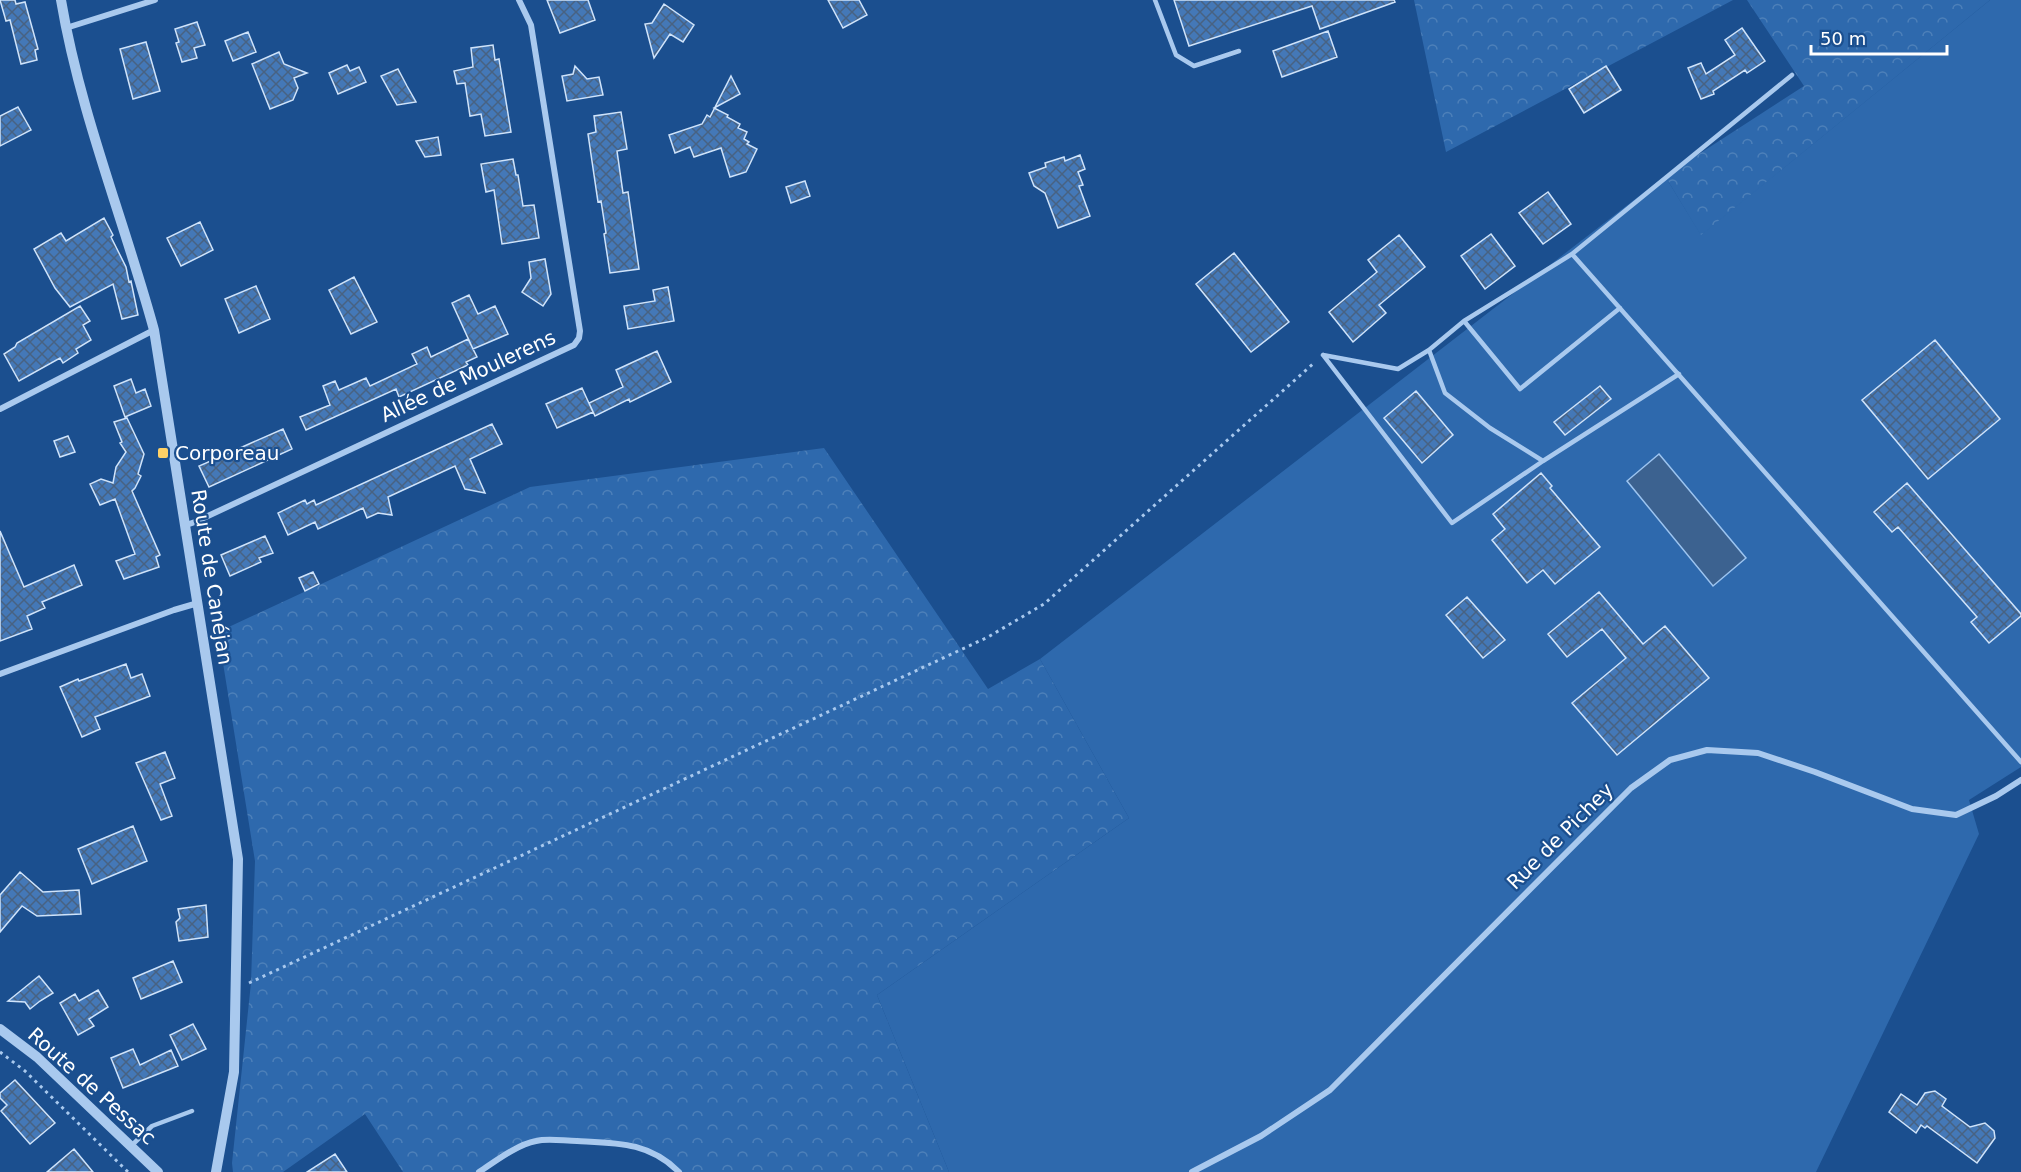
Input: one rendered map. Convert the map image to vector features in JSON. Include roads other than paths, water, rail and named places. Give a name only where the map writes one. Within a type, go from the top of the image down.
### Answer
[{"type":"street","name":"Route de Canéjan","points":[[61,0],[76,75],[154,330],[238,859],[234,1072],[216,1172]]},
{"type":"street","points":[[66,28],[155,0]]},
{"type":"street","name":"Allée de Moulerens","points":[[186,525],[574,345],[579,338],[580,331],[531,26],[519,0]]},
{"type":"street","points":[[0,409],[154,330]]},
{"type":"street","points":[[0,674],[198,603]]},
{"type":"street","name":"Rue de Pichey","points":[[1192,1172],[1261,1136],[1330,1090],[1631,788],[1671,760],[1707,750],[1758,753],[1912,809],[1956,814],[1996,796],[2021,780]]},
{"type":"street","name":"Route de Pessac","points":[[0,1029],[37,1057],[158,1172]]},
{"type":"street","points":[[479,1172],[504,1155],[535,1141],[564,1141],[625,1144],[649,1151],[668,1161],[679,1172]]},
{"type":"lane","points":[[1155,0],[1176,55],[1194,66],[1239,51]]},
{"type":"lane","points":[[1678,374],[1452,523],[1323,355],[1398,369],[1429,350],[1464,321],[1572,254],[1792,75]]},
{"type":"lane","points":[[1572,254],[2021,762]]},
{"type":"lane","points":[[1464,321],[1520,389],[1620,308]]},
{"type":"lane","points":[[1429,350],[1445,393],[1490,428],[1543,461]]},
{"type":"lane","points":[[131,1146],[152,1126],[192,1111]]},
{"type":"place","name":"Corporeau","points":[[163,453]]}]
